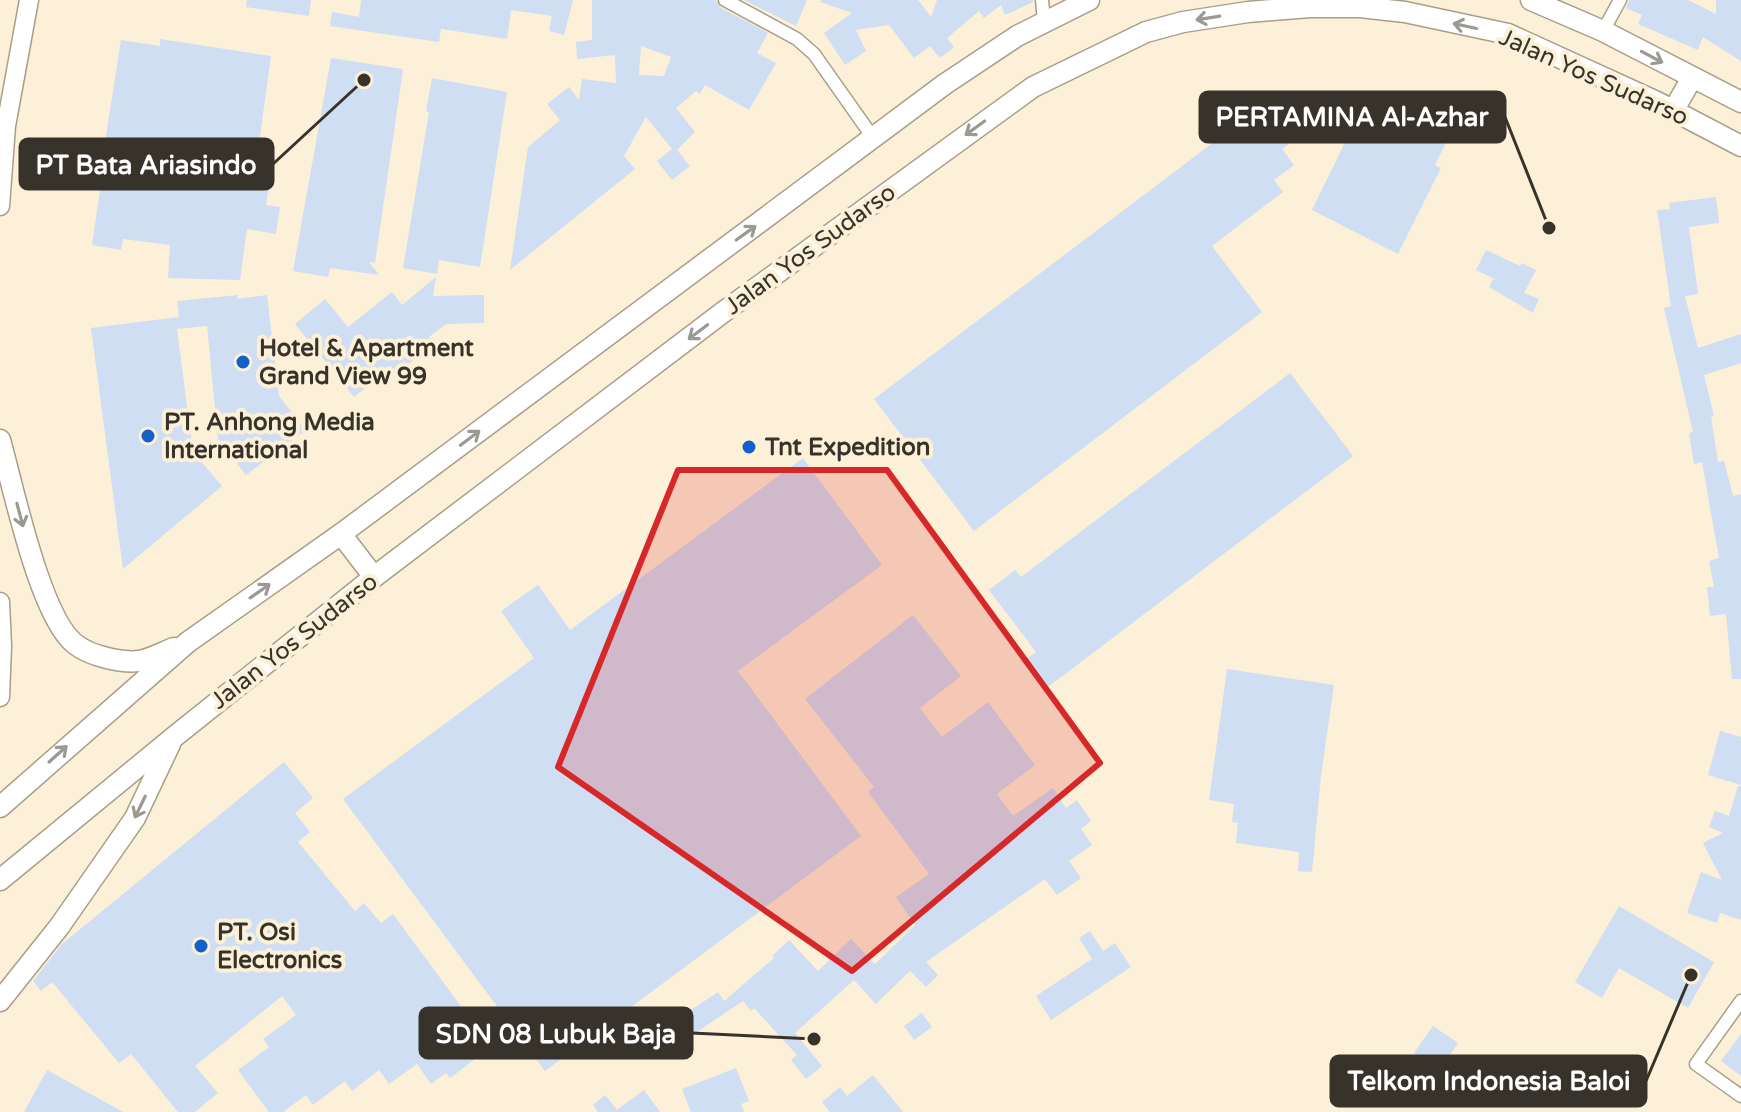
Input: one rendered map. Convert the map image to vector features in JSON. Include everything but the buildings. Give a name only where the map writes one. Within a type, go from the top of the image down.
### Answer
[{"type":"main road","points":[[0,206],[6,126],[29,0]]},
{"type":"main road","name":"Jalan Yos Sudarso","points":[[0,807],[188,642],[341,534],[945,84],[1017,36],[1089,0]]},
{"type":"main road","name":"Jalan Yos Sudarso","points":[[1531,0],[1603,31],[1741,102]]},
{"type":"main road","name":"Jalan Yos Sudarso","points":[[0,880],[374,577],[722,313],[998,111],[1046,80],[1146,32],[1183,22],[1263,11],[1360,7],[1405,12],[1508,34],[1741,146]]},
{"type":"main road","points":[[1673,111],[1692,78]]},
{"type":"main road","points":[[0,440],[47,603],[65,634],[88,652],[139,661],[188,642]]},
{"type":"main road","points":[[341,534],[374,577]]},
{"type":"main road","points":[[0,602],[0,697]]},
{"type":"main road","points":[[0,1001],[59,927],[135,818],[174,737]]},
{"type":"street","points":[[725,0],[797,39],[814,54],[874,139]]},
{"type":"street","points":[[1042,0],[1044,21]]},
{"type":"street","points":[[1603,31],[1620,0]]},
{"type":"street","points":[[1741,1001],[1696,1064],[1741,1096]]},
{"type":"highlighted area","points":[[678,470],[887,470],[1100,763],[852,971],[558,767]]},
{"type":"place","name":"PT Bata Ariasindo","points":[[364,80]]},
{"type":"place","name":"PERTAMINA Al-Azhar","points":[[1549,228]]},
{"type":"place","name":"Hotel & Apartment Grand View 99","points":[[243,362]]},
{"type":"place","name":"PT. Anhong Media International","points":[[148,436]]},
{"type":"place","name":"Tnt Expedition","points":[[749,447]]},
{"type":"place","name":"PT. Osi Electronics","points":[[201,946]]},
{"type":"place","name":"Telkom Indonesia Baloi","points":[[1691,975]]},
{"type":"place","name":"SDN 08 Lubuk Baja","points":[[814,1039]]}]
